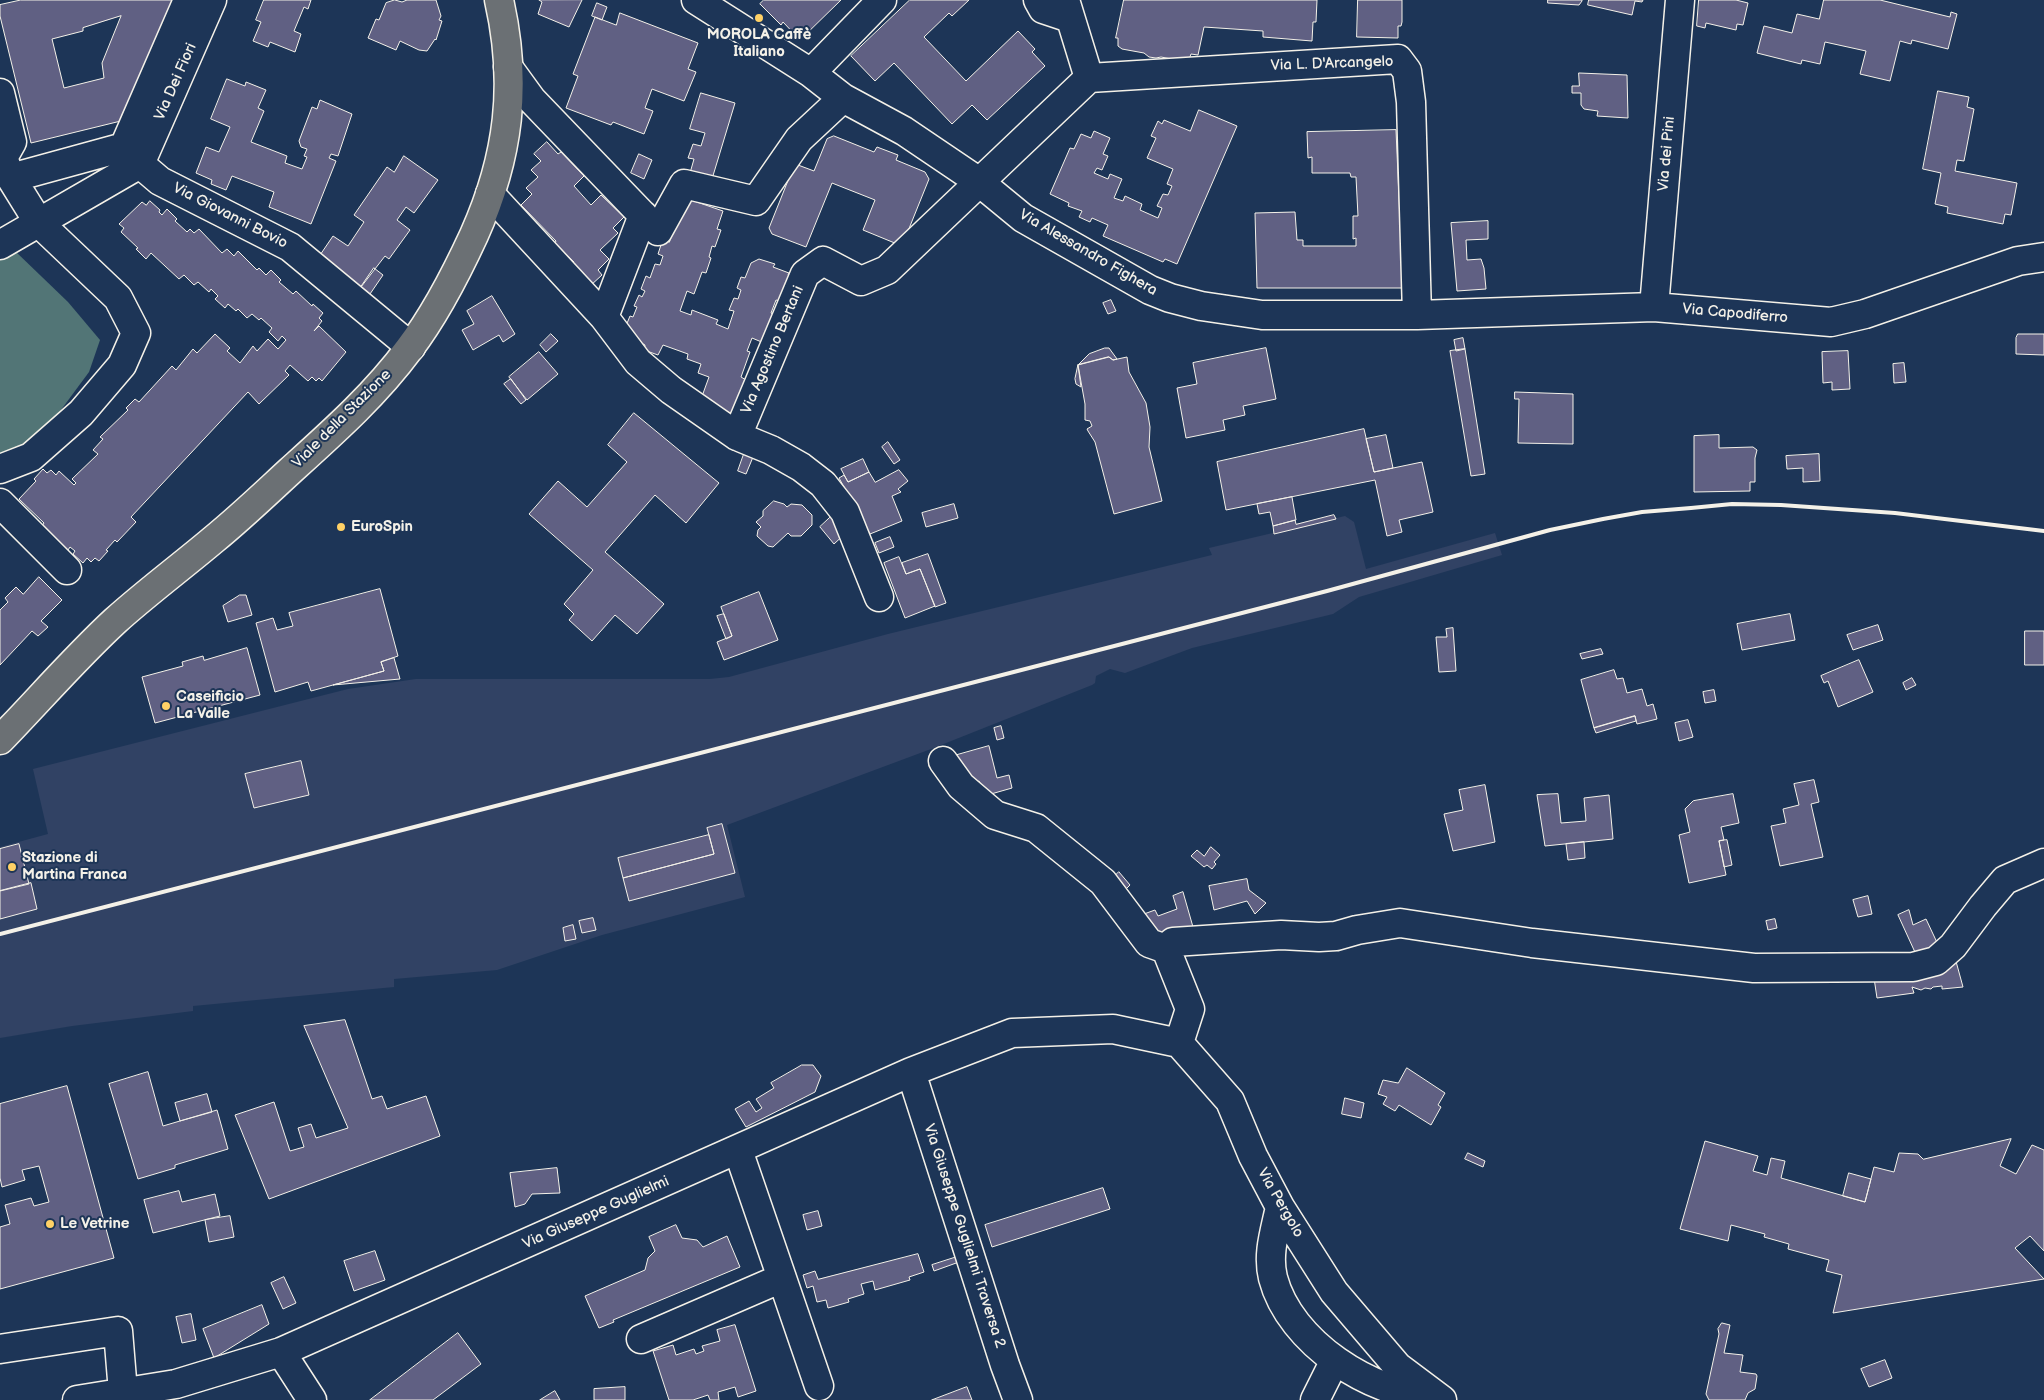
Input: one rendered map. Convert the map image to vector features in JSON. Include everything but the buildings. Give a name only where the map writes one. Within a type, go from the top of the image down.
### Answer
[{"type":"main road","name":"Viale della Stazione","points":[[6,729],[114,622],[216,538],[340,425],[376,389],[411,347],[458,271],[490,194],[499,167],[507,129],[509,103],[508,67],[499,0]]},
{"type":"street","name":"Via Dei Fiori","points":[[132,155],[188,0]]},
{"type":"street","name":"Via Dei Fiori","points":[[132,155],[212,0]]},
{"type":"street","name":"Via Alessandro Fighera","points":[[696,0],[811,73],[843,98],[904,131],[978,181],[1023,218],[1150,290],[1170,298],[1202,306],[1262,315],[1417,314]]},
{"type":"street","points":[[811,73],[882,0]]},
{"type":"street","points":[[978,181],[1089,78],[1067,9],[1043,9],[1038,0]]},
{"type":"street","name":"Via dei Pini","points":[[1654,308],[1680,0]]},
{"type":"street","name":"Via L. D'Arcangelo","points":[[1089,78],[1398,59],[1407,71],[1411,102],[1417,314]]},
{"type":"street","points":[[508,67],[532,100],[651,223]]},
{"type":"street","points":[[0,93],[12,142],[5,164],[39,223],[118,298],[136,333],[122,365],[81,412],[31,458],[0,469]]},
{"type":"street","points":[[604,317],[651,223],[684,184],[756,201],[799,139],[843,98]]},
{"type":"street","points":[[5,164],[132,155]]},
{"type":"street","points":[[0,245],[39,223],[132,155]]},
{"type":"street","name":"Via Giovanni Bovio","points":[[132,155],[160,181],[290,247],[411,347]]},
{"type":"street","name":"Via Agostino Bertani","points":[[737,436],[805,274],[824,261],[861,281],[887,270],[978,181]]},
{"type":"street","name":"Via Agostino Bertani","points":[[490,194],[604,317],[638,362],[671,390],[737,436],[771,450],[801,467],[824,484],[845,512],[879,597]]},
{"type":"street","name":"Via Capodiferro","points":[[1417,314],[1654,308],[1830,322],[1865,314],[2018,261],[2044,257]]},
{"type":"street","points":[[0,503],[67,570]]},
{"type":"street","points":[[942,761],[961,786],[995,815],[1036,828],[1103,882],[1149,943],[1166,949],[1190,1009],[1179,1043]]},
{"type":"street","points":[[1166,949],[1173,942],[1281,936],[1319,938],[1400,922],[1532,943],[1754,968],[1913,967],[1936,961],[1953,946],[1991,895],[2006,880],[2044,863]]},
{"type":"street","name":"Via Giuseppe Guglielmi","points":[[76,1400],[176,1384],[281,1352],[911,1072],[1012,1033],[1113,1029],[1179,1043]]},
{"type":"street","name":"Via Pergolo","points":[[1179,1043],[1230,1101],[1253,1156],[1280,1207],[1334,1292],[1398,1367],[1441,1399]]},
{"type":"street","name":"Via Giuseppe Guglielmi Traversa 2","points":[[911,1072],[1005,1365],[1018,1400]]},
{"type":"street","points":[[738,1150],[819,1386]]},
{"type":"street","points":[[1280,1207],[1270,1251],[1273,1278],[1286,1310],[1317,1345],[1335,1360],[1372,1382],[1391,1390],[1418,1397],[1441,1399]]},
{"type":"street","points":[[641,1339],[782,1278]]},
{"type":"street","points":[[0,1350],[118,1331],[124,1392]]},
{"type":"street","points":[[281,1352],[312,1400]]},
{"type":"street","points":[[1315,1400],[1335,1360]]},
{"type":"shaded area","points":[[1345,516],[1354,522],[1366,569],[1495,533],[1502,555],[1359,597],[1333,614],[1192,648],[1125,673],[1110,669],[1096,676],[1095,683],[1092,685],[931,749],[727,825],[745,897],[602,935],[497,970],[394,979],[394,987],[193,1006],[193,1011],[72,1026],[0,1038],[0,847],[48,834],[33,769],[348,689],[416,679],[710,679],[729,677],[888,634],[1212,555],[1209,548]]},
{"type":"green space","points":[[15,251],[68,302],[100,340],[89,372],[55,418],[19,448],[0,453],[0,252]]},
{"type":"railway","points":[[0,934],[1327,591],[1550,530],[1603,519],[1642,512],[1732,504],[1781,505],[1895,513],[2044,531]]},
{"type":"place","name":"MOROLA Caffè Italiano","points":[[759,18]]},
{"type":"place","name":"EuroSpin","points":[[341,527]]},
{"type":"place","name":"Caseificio La Valle","points":[[166,706]]},
{"type":"place","name":"Stazione di Martina Franca","points":[[12,867]]},
{"type":"place","name":"Le Vetrine","points":[[50,1224]]}]
